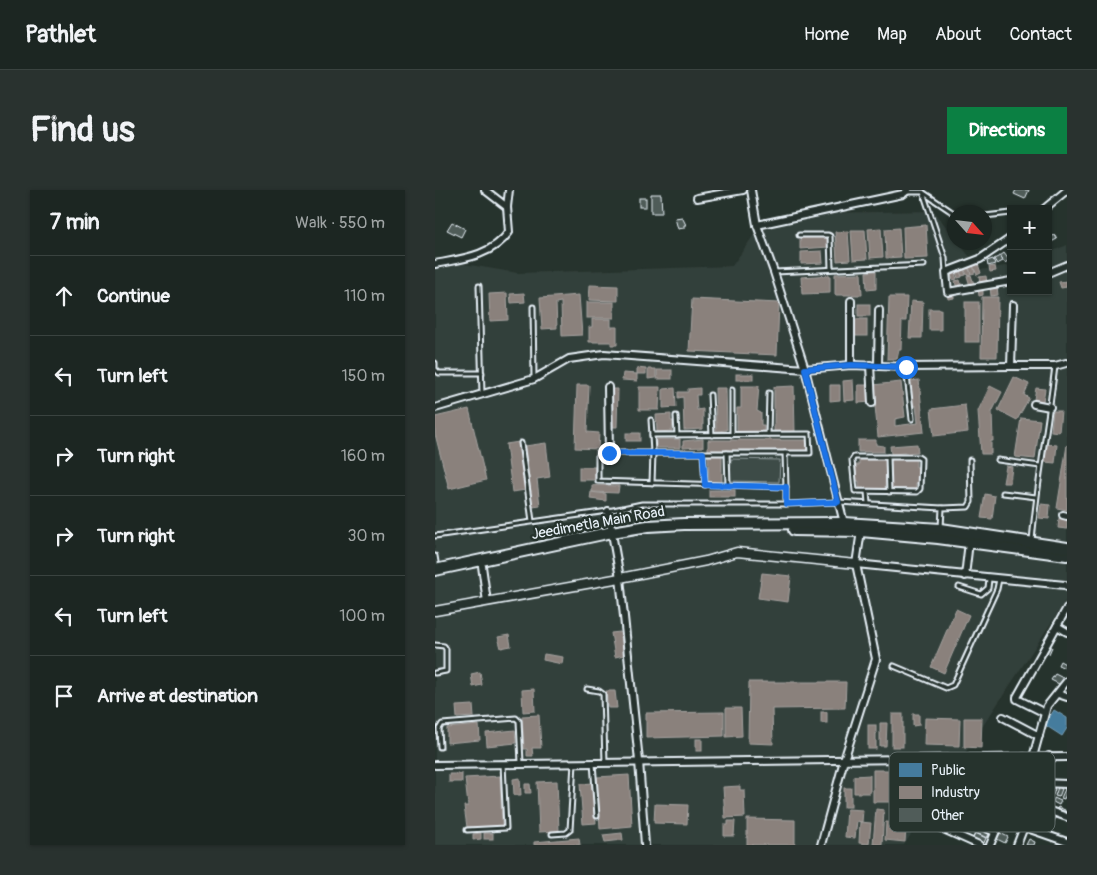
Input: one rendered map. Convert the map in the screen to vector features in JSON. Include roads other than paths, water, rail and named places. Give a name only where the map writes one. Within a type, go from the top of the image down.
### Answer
[{"type":"main road","name":"Jeedimetla Main Road","points":[[436,572],[483,566],[667,524],[844,523],[941,529],[1067,548]]},
{"type":"main road","name":"Jeedimetla Main Road","points":[[436,572],[613,536],[675,530],[861,531],[969,542],[1067,555]]},
{"type":"street","points":[[485,190],[507,207]]},
{"type":"street","points":[[435,264],[485,252],[504,240],[509,232],[507,207],[509,190]]},
{"type":"street","points":[[697,198],[743,190]]},
{"type":"street","points":[[751,190],[757,225],[805,369],[844,523]]},
{"type":"street","points":[[1050,205],[1067,190]]},
{"type":"street","points":[[757,225],[908,191]]},
{"type":"street","points":[[1007,241],[980,259],[946,272],[948,292],[1007,283]]},
{"type":"street","points":[[1052,271],[1067,265]]},
{"type":"street","points":[[851,301],[851,365]]},
{"type":"street","points":[[1011,366],[1013,306]]},
{"type":"street","points":[[878,365],[879,310]]},
{"type":"street","points":[[435,408],[534,379],[569,359],[604,354],[805,369],[851,365],[906,367],[1055,366],[1066,363]]},
{"type":"street","points":[[870,365],[872,403]]},
{"type":"street","points":[[608,387],[609,453]]},
{"type":"street","points":[[1034,404],[1050,407]]},
{"type":"street","points":[[608,511],[620,578],[639,761],[645,845]]},
{"type":"street","points":[[821,845],[844,760],[877,659],[856,564],[861,531]]},
{"type":"street","points":[[965,576],[969,542]]},
{"type":"street","points":[[435,611],[620,578],[706,561],[737,552],[1065,585],[1067,587]]},
{"type":"street","points":[[483,566],[487,602]]},
{"type":"street","points":[[1045,712],[1017,699],[1017,697],[1067,608]]},
{"type":"street","points":[[1057,626],[1067,632]]},
{"type":"street","points":[[1034,752],[1047,706],[1067,681]]},
{"type":"street","points":[[1058,694],[1067,698]]},
{"type":"street","points":[[1003,717],[1039,736]]},
{"type":"street","points":[[435,765],[889,759]]},
{"type":"street","points":[[1055,813],[1067,817]]},
{"type":"street","points":[[950,832],[979,845]]},
{"type":"street","points":[[990,845],[995,832]]},
{"type":"street","points":[[1017,845],[1022,832]]},
{"type":"street","points":[[1038,832],[1067,842]]},
{"type":"lane","points":[[908,191],[923,192],[947,208]]},
{"type":"lane","points":[[923,192],[945,258],[946,272]]},
{"type":"lane","points":[[992,215],[1007,214]]},
{"type":"lane","points":[[799,235],[830,236],[831,269]]},
{"type":"lane","points":[[774,272],[924,265]]},
{"type":"lane","points":[[479,286],[482,394]]},
{"type":"lane","points":[[533,307],[534,379]]},
{"type":"lane","points":[[435,363],[435,369],[439,373],[481,373]]},
{"type":"lane","points":[[1032,542],[1040,466],[1055,366]]},
{"type":"lane","points":[[906,367],[911,419]]},
{"type":"lane","points":[[732,390],[732,435]]},
{"type":"lane","points":[[768,434],[769,393]]},
{"type":"lane","points":[[710,395],[712,435]]},
{"type":"lane","points":[[675,416],[677,435]]},
{"type":"lane","points":[[651,420],[653,483]]},
{"type":"lane","points":[[652,435],[809,434],[810,453],[598,453],[598,482],[786,487]]},
{"type":"lane","points":[[521,443],[532,521]]},
{"type":"lane","points":[[703,453],[705,485]]},
{"type":"lane","points":[[727,453],[728,485]]},
{"type":"lane","points":[[785,453],[786,504]]},
{"type":"lane","points":[[889,456],[889,492]]},
{"type":"lane","points":[[889,456],[919,457],[921,459],[919,490],[917,492],[867,492],[854,489],[853,458],[889,456]]},
{"type":"lane","points":[[435,536],[608,511],[642,504],[838,502],[942,508],[968,507],[971,502],[970,460]]},
{"type":"lane","points":[[998,460],[1040,466]]},
{"type":"lane","points":[[867,492],[868,503]]},
{"type":"lane","points":[[1003,493],[1036,497]]},
{"type":"lane","points":[[941,529],[942,508]]},
{"type":"lane","points":[[435,556],[436,572]]},
{"type":"lane","points":[[959,587],[981,594],[988,588],[989,578]]},
{"type":"lane","points":[[894,666],[946,688],[953,685],[997,589],[999,579]]},
{"type":"lane","points":[[435,645],[446,647],[446,668],[443,672],[435,673]]},
{"type":"lane","points":[[587,689],[602,692],[603,694],[605,762]]},
{"type":"lane","points":[[440,747],[439,729],[442,724],[516,718],[519,721],[521,763]]},
{"type":"lane","points":[[552,834],[566,833],[570,830],[574,762]]},
{"type":"lane","points":[[593,762],[597,816]]},
{"type":"lane","points":[[467,830],[505,828],[503,764]]}]
